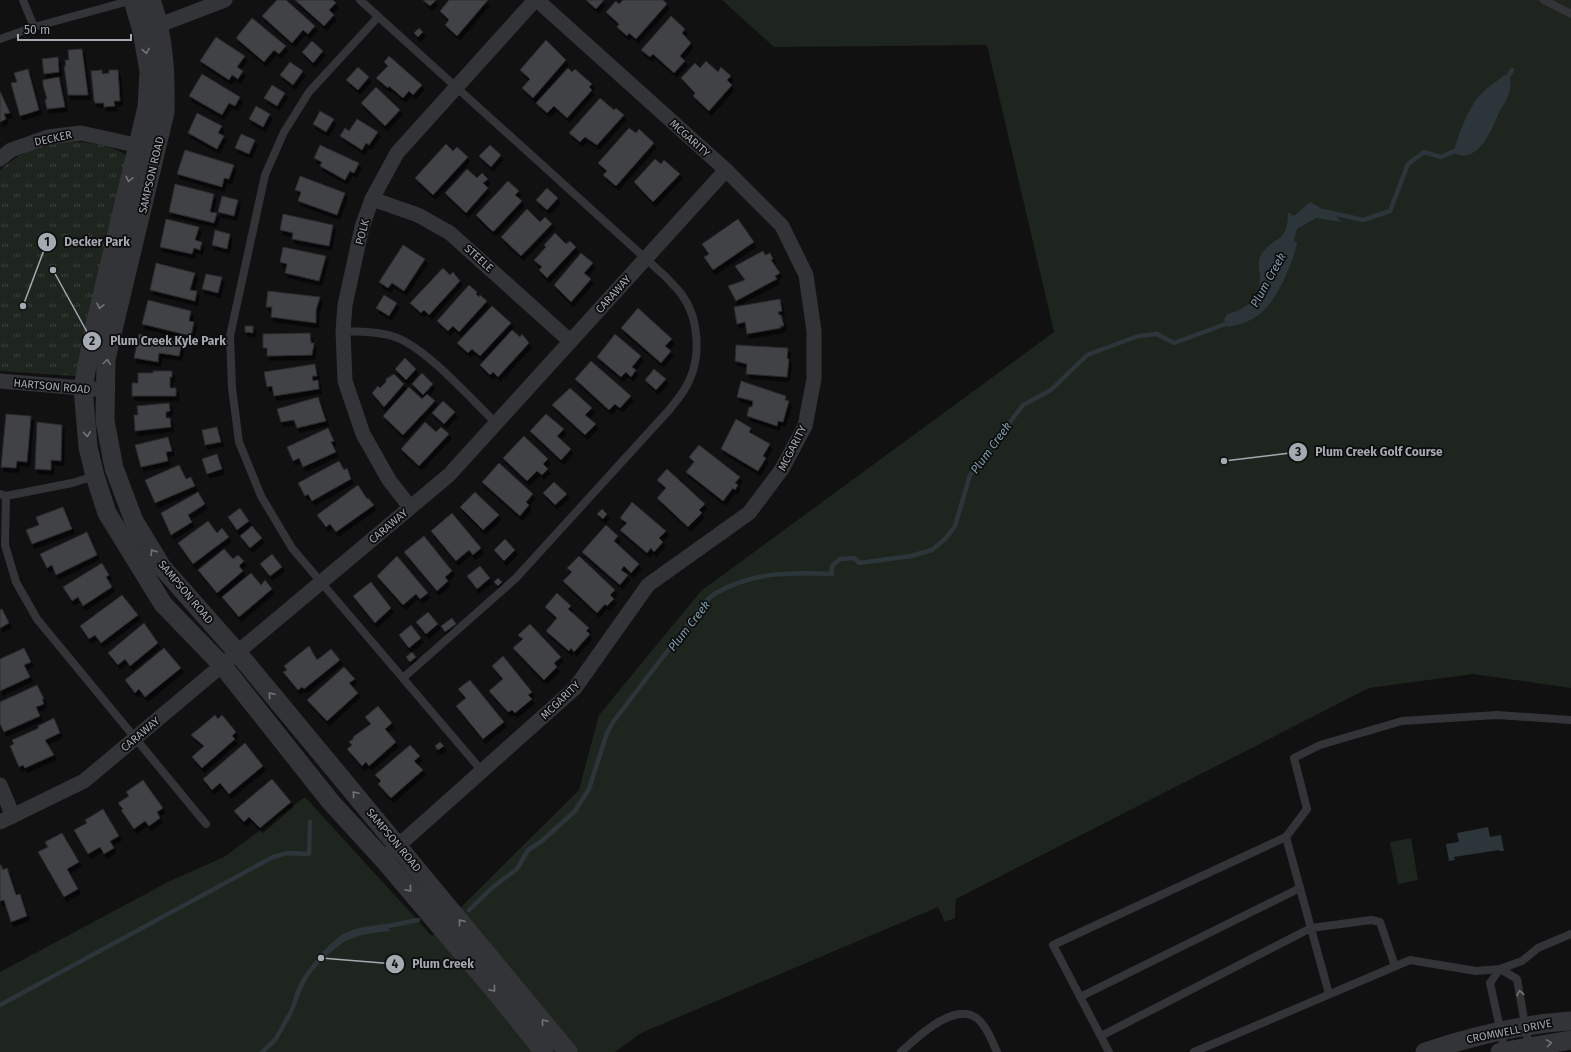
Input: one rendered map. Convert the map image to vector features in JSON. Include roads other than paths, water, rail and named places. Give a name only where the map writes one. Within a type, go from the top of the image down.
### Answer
[{"type":"street","name":"SAMPSON ROAD","points":[[133,0],[142,31],[149,72],[147,107],[93,334],[83,388],[88,447],[95,476],[107,513],[163,604],[222,665],[330,801],[384,860],[495,991],[544,1052]]},
{"type":"street","name":"SAMPSON ROAD","points":[[152,0],[160,25],[166,92],[165,112],[158,149],[106,359],[105,421],[114,468],[134,521],[162,566],[237,652],[568,1052]]},
{"type":"street","points":[[142,31],[225,0]]},
{"type":"street","name":"POLK","points":[[410,508],[389,480],[363,434],[345,381],[343,331],[345,305],[362,227],[372,199],[397,153],[536,0]]},
{"type":"street","name":"MCGARITY","points":[[384,860],[398,845],[575,688],[648,585],[749,513],[782,469],[805,426],[814,378],[814,331],[806,275],[782,226],[726,170],[536,0]]},
{"type":"street","name":"DECKER","points":[[0,159],[10,150],[48,137],[81,133],[158,149]]},
{"type":"street","name":"CARAWAY","points":[[7,819],[84,781],[448,475],[726,170]]},
{"type":"street","name":"STEELE","points":[[372,199],[418,215],[450,233],[570,341]]},
{"type":"street","name":"HARTSON ROAD","points":[[0,381],[105,390]]},
{"type":"street","points":[[0,785],[7,819]]},
{"type":"street","name":"CROMWELL DRIVE","points":[[1425,1052],[1470,1037],[1542,1023],[1571,1021]]},
{"type":"street","name":"CROMWELL DRIVE","points":[[1512,1050],[1571,1040]]},
{"type":"lane","points":[[23,0],[34,28]]},
{"type":"lane","points":[[0,40],[34,28],[133,0]]},
{"type":"lane","points":[[360,0],[670,281],[683,295],[689,307],[696,333],[697,346],[694,368],[690,381],[670,409],[516,578],[403,678]]},
{"type":"lane","points":[[1544,0],[1571,14]]},
{"type":"lane","points":[[378,16],[309,92],[284,132],[265,175],[230,336],[232,388],[239,442],[262,496],[292,548],[482,771]]},
{"type":"lane","points":[[343,331],[373,332],[393,336],[410,344],[427,357],[496,423]]},
{"type":"lane","points":[[95,476],[72,483],[3,495],[5,545],[16,582],[37,620],[206,824]]},
{"type":"lane","points":[[1109,1052],[1053,945],[1286,837],[1306,809],[1294,758],[1320,745],[1402,721],[1497,715],[1571,720]]},
{"type":"lane","points":[[1286,837],[1329,994]]},
{"type":"lane","points":[[1080,997],[1300,888]]},
{"type":"lane","points":[[1101,1036],[1311,928],[1371,920],[1380,922],[1395,966]]},
{"type":"lane","points":[[1194,1052],[1206,1049],[1329,994],[1410,960],[1476,971],[1500,969],[1522,961],[1538,948],[1571,934]]},
{"type":"lane","points":[[1500,969],[1517,979],[1526,1026],[1512,1050],[1500,1031],[1490,983],[1500,969]]},
{"type":"lane","points":[[900,1052],[912,1041],[942,1020],[956,1013],[972,1015],[982,1024],[998,1052]]},
{"type":"water","points":[[1504,75],[1510,78],[1511,84],[1509,94],[1486,139],[1481,146],[1469,155],[1453,153],[1465,120],[1473,104],[1484,91]]},
{"type":"water","points":[[1310,202],[1337,217],[1341,222],[1316,218],[1297,229],[1294,240],[1297,244],[1287,274],[1276,295],[1262,312],[1254,318],[1245,323],[1228,327],[1224,320],[1227,314],[1246,306],[1255,296],[1260,283],[1259,260],[1270,244],[1283,235],[1287,223],[1288,212],[1294,216]]},
{"type":"water","points":[[1488,827],[1490,837],[1501,835],[1504,851],[1499,850],[1454,857],[1455,860],[1449,861],[1446,844],[1459,842],[1457,833]]},
{"type":"water","points":[[384,924],[391,931],[357,936],[343,943],[325,957],[307,979],[289,1019],[285,1018],[290,1009],[296,990],[306,972],[333,942],[345,933],[354,929]]},
{"type":"waterway","name":"Plum Creek","points":[[1506,80],[1512,70]]},
{"type":"waterway","name":"Plum Creek","points":[[1319,212],[1323,211],[1363,220],[1390,211],[1408,164],[1424,152],[1441,157],[1457,150]]},
{"type":"waterway","name":"Plum Creek","points":[[469,910],[493,887],[517,869],[528,850],[542,841],[575,811],[589,789],[607,733],[613,722],[699,610],[712,596],[730,586],[758,577],[802,573],[832,574],[832,566],[840,559],[854,558],[859,563],[911,556],[932,550],[946,538],[955,526],[970,475],[1023,405],[1051,390],[1087,355],[1138,336],[1157,334],[1174,343],[1231,322]]},
{"type":"waterway","points":[[0,1005],[273,857],[287,853],[309,854],[310,822]]},
{"type":"waterway","name":"Plum Creek","points":[[383,927],[418,920]]},
{"type":"waterway","name":"Plum Creek","points":[[262,1052],[275,1040],[290,1014]]},
{"type":"place","name":"Plum Creek Kyle Park","points":[[53,270]]},
{"type":"place","name":"Decker Park","points":[[23,306]]},
{"type":"place","name":"Plum Creek Golf Course","points":[[1224,461]]},
{"type":"place","name":"Plum Creek","points":[[321,958]]}]
